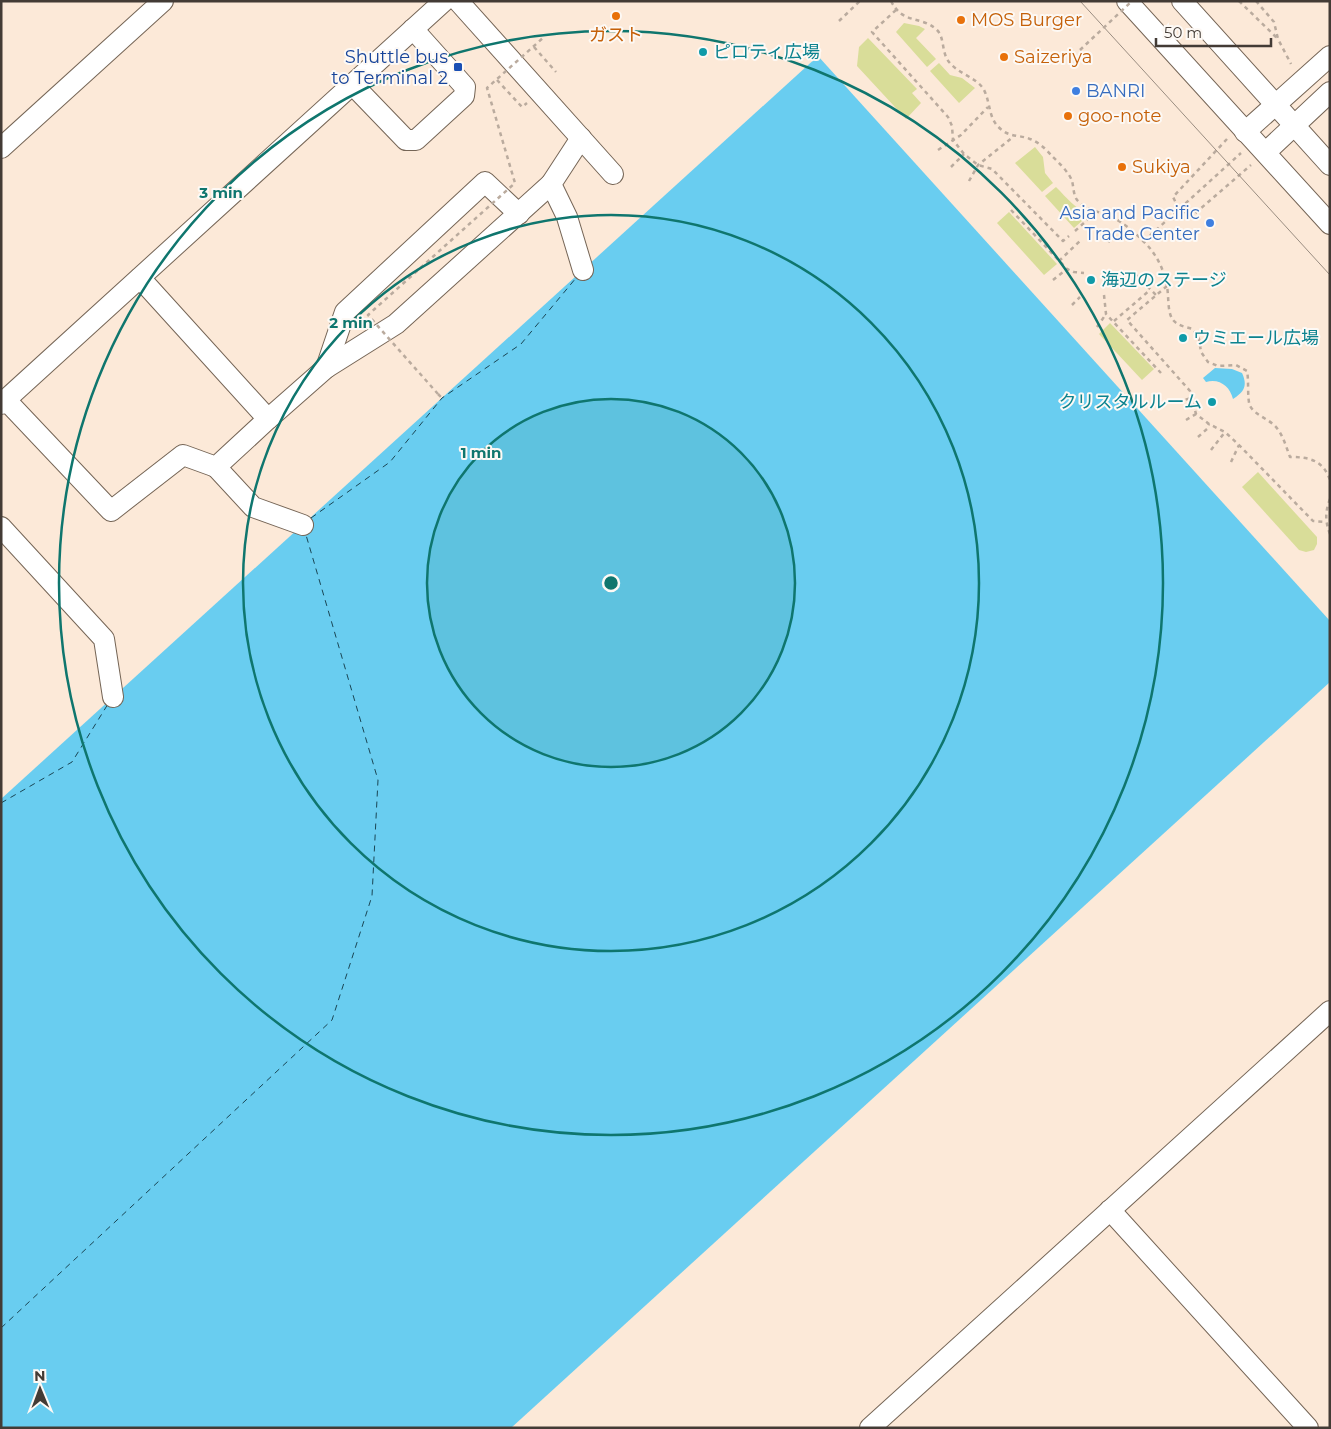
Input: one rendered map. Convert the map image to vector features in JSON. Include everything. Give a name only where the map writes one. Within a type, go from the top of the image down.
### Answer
[{"type":"street","points":[[1,148],[163,1]]},
{"type":"street","points":[[303,525],[253,507],[216,467],[183,455],[111,511],[4,402],[444,1]]},
{"type":"street","points":[[458,1],[613,174]]},
{"type":"street","points":[[1127,1],[1236,135],[1258,159],[1330,224]]},
{"type":"street","points":[[1182,1],[1330,165]]},
{"type":"street","points":[[352,85],[406,140],[416,140],[430,128],[464,96],[465,87],[413,29]]},
{"type":"street","points":[[1236,135],[1276,105],[1330,56]]},
{"type":"street","points":[[1258,159],[1330,92]]},
{"type":"street","points":[[216,467],[326,368],[396,324],[519,214],[551,184],[581,138]]},
{"type":"street","points":[[326,368],[345,312],[485,182],[519,214]]},
{"type":"street","points":[[551,184],[567,217],[583,270]]},
{"type":"street","points":[[140,278],[268,419]]},
{"type":"street","points":[[1,527],[104,639],[113,698]]},
{"type":"street","points":[[870,1428],[1330,1011]]},
{"type":"street","points":[[1110,1210],[1308,1428]]},
{"type":"path","points":[[839,21],[860,1]]},
{"type":"path","points":[[892,1],[896,10],[909,19],[925,22],[938,32],[947,59],[963,74],[983,88],[994,123],[1002,131],[1014,136],[1030,138],[1040,145],[1051,154],[1072,180],[1073,192],[1078,201],[1096,212],[1110,216],[1144,241],[1158,258],[1167,286],[1172,319],[1180,326],[1193,329],[1199,339],[1201,352],[1208,362],[1218,366],[1236,365],[1247,371],[1250,405],[1256,413],[1266,418],[1276,427],[1290,457],[1300,457],[1316,461],[1328,469],[1330,480]]},
{"type":"path","points":[[1080,50],[1132,1]]},
{"type":"path","points":[[1239,1],[1278,39]]},
{"type":"path","points":[[1256,1],[1274,22],[1278,39],[1291,64]]},
{"type":"path","points":[[896,10],[872,32],[948,117],[952,126],[953,140],[964,154],[978,165],[992,169],[1063,242],[1069,236]]},
{"type":"path","points":[[442,398],[368,315],[516,183],[487,88],[544,37]]},
{"type":"path","points":[[534,47],[556,72]]},
{"type":"path","points":[[497,80],[519,105],[522,107],[529,102]]},
{"type":"path","points":[[938,150],[961,135],[988,107]]},
{"type":"path","points":[[1236,135],[1173,197],[1180,208],[1192,216],[1258,159]]},
{"type":"path","points":[[969,180],[978,165],[1014,136]]},
{"type":"path","points":[[1144,241],[1241,153]]},
{"type":"path","points":[[951,167],[964,154]]},
{"type":"path","points":[[1012,210],[1067,269],[1084,273]]},
{"type":"path","points":[[1075,231],[1096,212]]},
{"type":"path","points":[[1097,229],[1110,242]]},
{"type":"path","points":[[1059,261],[1080,241]]},
{"type":"path","points":[[1053,280],[1067,269]]},
{"type":"path","points":[[1136,275],[1156,296]]},
{"type":"path","points":[[1167,286],[1127,320],[1190,391],[1190,398],[1196,414],[1209,424],[1225,432],[1240,445],[1313,521],[1326,522]]},
{"type":"path","points":[[1114,321],[1150,290]]},
{"type":"path","points":[[1097,327],[1106,314],[1104,295]]},
{"type":"path","points":[[1072,305],[1080,297]]},
{"type":"path","points":[[1106,314],[1161,372]]},
{"type":"path","points":[[1178,402],[1190,398]]},
{"type":"path","points":[[1186,420],[1196,414]]},
{"type":"path","points":[[1198,437],[1207,429],[1209,424]]},
{"type":"path","points":[[1211,450],[1225,432]]},
{"type":"path","points":[[1231,462],[1240,445]]},
{"type":"path","points":[[1330,500],[1326,510],[1326,522],[1330,534]]},
{"type":"green space","points":[[904,23],[925,29],[916,38],[936,59],[927,67],[896,32]]},
{"type":"green space","points":[[868,38],[917,89],[912,93],[921,103],[906,119],[857,66],[859,47]]},
{"type":"green space","points":[[939,63],[950,75],[962,78],[975,88],[959,103],[930,71]]},
{"type":"green space","points":[[1035,147],[1043,157],[1045,173],[1053,183],[1042,192],[1015,163]]},
{"type":"green space","points":[[1056,187],[1076,206],[1090,214],[1074,228],[1045,196]]},
{"type":"green space","points":[[1009,212],[1057,264],[1044,275],[997,223]]},
{"type":"green space","points":[[1110,323],[1154,369],[1142,380],[1099,334]]},
{"type":"green space","points":[[1258,472],[1317,537],[1317,544],[1314,550],[1306,552],[1299,550],[1242,487]]},
{"type":"water","points":[[818,56],[1330,621],[1330,682],[511,1428],[1,1428],[1,799]]},
{"type":"water","points":[[1215,368],[1232,369],[1242,373],[1245,385],[1240,394],[1233,399],[1232,394],[1223,384],[1215,381],[1206,382],[1203,378]]},
{"type":"ferry route","points":[[311,518],[390,462],[442,398],[521,344],[576,278]]},
{"type":"ferry route","points":[[1,1328],[332,1020],[372,896],[378,780],[306,535]]},
{"type":"ferry route","points":[[1,803],[72,762],[108,704]]},
{"type":"tram line","points":[[1080,1],[1330,275]]},
{"type":"place","name":"ガスト","points":[[616,16]]},
{"type":"place","name":"MOS Burger","points":[[961,20]]},
{"type":"place","name":"ピロティ広場","points":[[703,52]]},
{"type":"place","name":"Saizeriya","points":[[1004,57]]},
{"type":"place","name":"Shuttle bus to Terminal 2","points":[[458,67]]},
{"type":"place","name":"BANRI","points":[[1076,91]]},
{"type":"place","name":"goo-note","points":[[1068,116]]},
{"type":"place","name":"Sukiya","points":[[1122,167]]},
{"type":"place","name":"Asia and Pacific Trade Center","points":[[1210,223]]},
{"type":"place","name":"海辺のステージ","points":[[1091,280]]},
{"type":"place","name":"ウミエール広場","points":[[1183,338]]},
{"type":"place","name":"クリスタルルーム","points":[[1212,402]]}]
